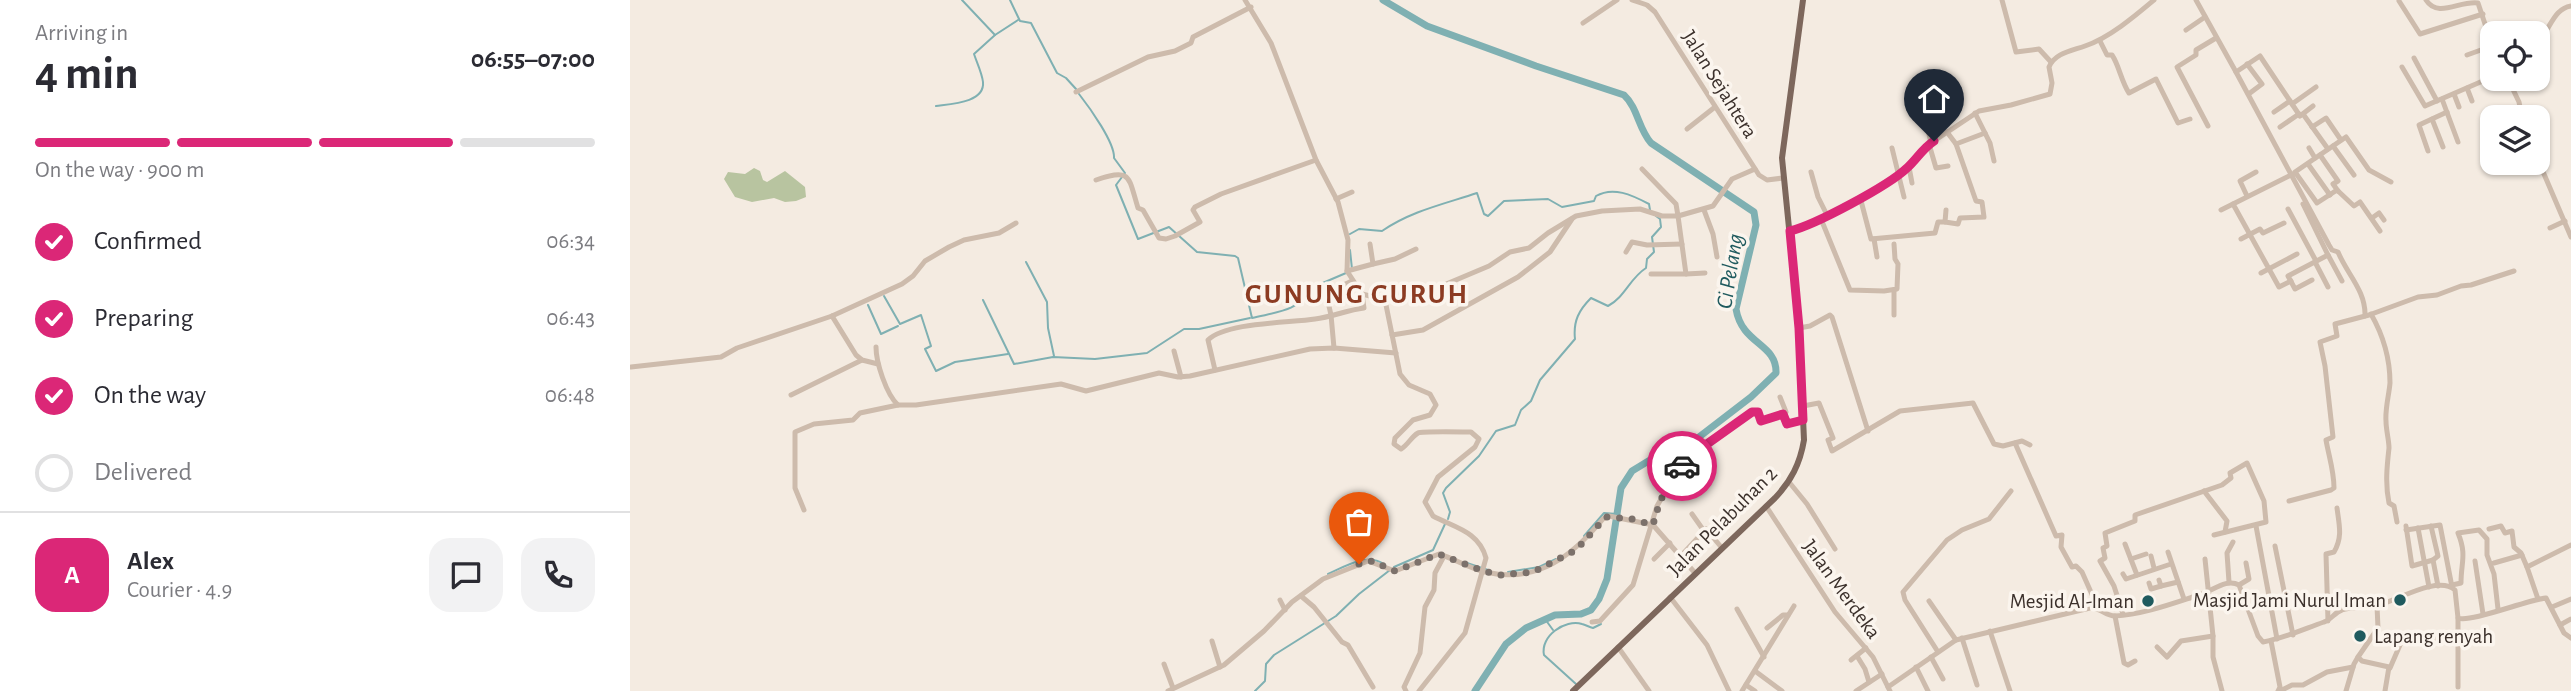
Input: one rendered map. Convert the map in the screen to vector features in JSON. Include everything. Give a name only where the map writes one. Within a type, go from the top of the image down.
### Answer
[{"type":"main road","name":"Jalan Pelabuhan 2","points":[[1573,691],[1789,482],[1802,451],[1803,405],[1799,328],[1783,178],[1783,152],[1803,0]]},
{"type":"street","points":[[1216,370],[1208,340],[1214,335],[1365,308],[1362,293],[1347,271],[1348,240],[1336,199],[1316,160],[1268,37],[1245,0]]},
{"type":"street","points":[[1583,23],[1617,0]]},
{"type":"street","name":"Jalan Sejahtera","points":[[1632,0],[1647,5],[1654,12],[1755,169],[1764,179],[1783,178]]},
{"type":"street","points":[[2002,0],[2015,52],[2039,49],[2051,62]]},
{"type":"street","points":[[1790,231],[1821,219],[1909,167],[1930,144],[1975,113],[2050,94],[2051,62],[2059,55],[2100,41],[2154,0]]},
{"type":"street","points":[[2196,0],[2329,245],[2332,250],[2338,252],[2359,287],[2368,315],[2381,330],[2390,380],[2386,418],[2389,448],[2386,456],[2386,482],[2389,503],[2394,506],[2397,522]]},
{"type":"street","points":[[2426,0],[2434,9],[2451,3],[2476,1],[2485,21]]},
{"type":"street","points":[[2399,1],[2420,34],[2483,15]]},
{"type":"street","points":[[2550,27],[2557,12],[2566,4]]},
{"type":"street","points":[[1076,92],[1148,57],[1177,50],[1191,43],[1193,37],[1251,7]]},
{"type":"street","points":[[2186,30],[2205,17]]},
{"type":"street","points":[[1268,37],[1278,32]]},
{"type":"street","points":[[2208,126],[2177,67],[2196,55],[2196,50],[2216,38]]},
{"type":"street","points":[[2100,41],[2107,55],[2112,55],[2116,61],[2121,79],[2129,93],[2156,79],[2178,123],[2190,119]]},
{"type":"street","points":[[2468,55],[2480,50]]},
{"type":"street","points":[[2236,72],[2260,56],[2301,116],[2354,176]]},
{"type":"street","points":[[2414,58],[2447,112],[2458,142]]},
{"type":"street","points":[[2247,64],[2262,84],[2249,93]]},
{"type":"street","points":[[2403,67],[2423,104],[2427,105],[2480,82]]},
{"type":"street","points":[[2274,113],[2316,87]]},
{"type":"street","points":[[2467,88],[2472,101]]},
{"type":"street","points":[[2454,94],[2459,107]]},
{"type":"street","points":[[2280,127],[2314,106]]},
{"type":"street","points":[[1687,129],[1715,107]]},
{"type":"street","points":[[2428,151],[2419,126],[2447,112]]},
{"type":"street","points":[[1921,113],[1924,113],[1936,168],[1948,166]]},
{"type":"street","points":[[1975,113],[1985,132],[1994,161]]},
{"type":"street","points":[[2312,127],[2326,118],[2341,140]]},
{"type":"street","points":[[2432,119],[2443,147]]},
{"type":"street","points":[[1874,239],[1936,233],[1938,222],[1958,224],[1960,218],[1984,217],[1982,202],[1974,198],[1956,144],[1947,132]]},
{"type":"street","points":[[1956,144],[1985,132]]},
{"type":"street","points":[[2221,210],[2247,196],[2276,186],[2346,137],[2369,170],[2391,182]]},
{"type":"street","points":[[1892,148],[1904,197]]},
{"type":"street","points":[[2309,148],[2338,181],[2333,184],[2347,203],[2350,201],[2354,206],[2360,202],[2380,231]]},
{"type":"street","points":[[2281,155],[2292,174],[2317,203],[2337,190]]},
{"type":"street","points":[[1096,180],[1117,173],[1129,179],[1138,208],[1143,210],[1159,238],[1166,239],[1200,222],[1193,210],[1195,207],[1221,194],[1316,160]]},
{"type":"street","points":[[2308,164],[2330,195]]},
{"type":"street","points":[[1909,167],[1912,183]]},
{"type":"street","points":[[1642,169],[1676,204],[1686,274]]},
{"type":"street","points":[[1378,298],[1407,290],[1432,290],[1496,262],[1510,252],[1529,248],[1572,218],[1602,211],[1640,209],[1667,217],[1704,210],[1713,206],[1727,185],[1739,175],[1755,169]]},
{"type":"street","points":[[1811,172],[1818,197],[1827,215]]},
{"type":"street","points":[[2247,196],[2240,181],[2256,172]]},
{"type":"street","points":[[2291,182],[2292,174]]},
{"type":"street","points":[[2545,175],[2571,237]]},
{"type":"street","points":[[1336,199],[1352,192]]},
{"type":"street","points":[[1860,197],[1877,257]]},
{"type":"street","points":[[2302,201],[2342,281]]},
{"type":"street","points":[[2233,204],[2279,288],[2291,281]]},
{"type":"street","points":[[2288,209],[2328,287]]},
{"type":"street","points":[[1704,210],[1713,234],[1717,257]]},
{"type":"street","points":[[1945,222],[1946,210]]},
{"type":"street","points":[[2372,218],[2379,213],[2384,220]]},
{"type":"street","points":[[1392,335],[1423,330],[1518,277],[1550,252],[1572,218]]},
{"type":"street","points":[[1821,219],[1849,290],[1894,290]]},
{"type":"street","points":[[2550,228],[2565,221]]},
{"type":"street","points":[[631,367],[721,357],[737,348],[832,316],[902,284],[913,276],[925,261],[949,247],[964,240],[999,233],[1016,223]]},
{"type":"street","points":[[2241,239],[2260,229],[2263,233],[2284,223]]},
{"type":"street","points":[[1626,252],[1632,242],[1647,245],[1682,244]]},
{"type":"street","points":[[1370,244],[1373,264]]},
{"type":"street","points":[[1894,244],[1898,266],[1894,315]]},
{"type":"street","points":[[1347,271],[1395,259],[1416,249]]},
{"type":"street","points":[[2261,273],[2297,254]]},
{"type":"street","points":[[2312,280],[2295,289],[2288,276],[2328,255]]},
{"type":"street","points":[[2288,501],[2334,488],[2333,469],[2326,440],[2333,437],[2320,341],[2337,336],[2336,324],[2418,297],[2438,295],[2514,271]]},
{"type":"street","points":[[1651,274],[1705,273]]},
{"type":"street","points":[[1334,348],[1326,292],[1352,281]]},
{"type":"street","points":[[1362,293],[1378,298],[1387,308],[1400,374],[1405,382],[1430,394],[1436,405],[1432,414],[1413,420],[1395,438],[1394,444],[1398,448],[1405,447],[1415,435],[1424,431],[1456,434],[1471,432],[1479,439],[1475,447],[1438,477],[1426,502],[1433,516],[1452,523],[1475,540],[1485,555],[1484,570],[1477,584],[1468,626],[1462,639],[1419,691]]},
{"type":"street","points":[[1799,328],[1810,326],[1830,315],[1832,317],[1868,431]]},
{"type":"street","points":[[832,316],[856,355],[862,360],[878,364]]},
{"type":"street","points":[[876,347],[878,364],[881,366],[888,391],[898,405]]},
{"type":"street","points":[[804,510],[795,488],[795,432],[814,424],[853,420],[860,413],[898,405],[941,402],[1061,384],[1086,391],[1159,373],[1181,377],[1288,353],[1334,348],[1396,353]]},
{"type":"street","points":[[1174,351],[1181,377]]},
{"type":"street","points":[[791,395],[862,360]]},
{"type":"street","points":[[1592,622],[1601,621],[1633,586],[1657,506],[1668,484],[1693,455],[1752,412],[1758,412],[1761,421],[1786,412],[1780,397]]},
{"type":"street","points":[[1803,405],[1819,403],[1833,438],[1828,440],[1832,451],[1900,411],[1973,402],[1994,444],[2003,446],[2022,441],[2031,445]]},
{"type":"street","points":[[1783,414],[1787,424],[1803,420]]},
{"type":"street","points":[[2015,443],[2056,536],[2062,535],[2062,548],[2072,567],[2076,565],[2082,572],[2098,608],[2109,615],[2115,616],[2210,592],[2229,582],[2239,585],[2249,579],[2246,563]]},
{"type":"street","points":[[2123,614],[2114,586],[2100,561],[2105,558],[2105,532],[2135,521],[2135,516],[2224,483],[2231,478],[2230,472],[2247,463],[2264,501],[2266,522],[2214,535]]},
{"type":"street","points":[[1789,482],[1807,504],[1835,548]]},
{"type":"street","points":[[1938,652],[1905,600],[1903,592],[1947,540],[1962,530],[1989,519],[2011,491]]},
{"type":"street","points":[[2204,491],[2227,521],[2225,532]]},
{"type":"street","name":"Jalan Merdeka","points":[[1766,506],[1835,612],[1866,648],[1889,689]]},
{"type":"street","points":[[2328,621],[2326,553],[2334,552],[2339,539],[2337,508]]},
{"type":"street","points":[[1692,514],[1704,531],[1707,530],[1722,548]]},
{"type":"street","points":[[1164,664],[1172,688],[1222,664],[1265,628],[1291,601],[1338,569],[1368,561],[1381,562],[1395,571],[1434,555],[1501,575],[1542,569],[1576,550],[1609,516],[1653,525],[1695,573]]},
{"type":"street","points":[[2431,526],[2438,556],[2433,560],[2411,565],[2406,528],[2438,524],[2441,527],[2452,586],[2457,595],[2458,687]]},
{"type":"street","points":[[2256,526],[2279,691]]},
{"type":"street","points":[[2489,528],[2501,526],[2505,533],[2512,531],[2514,547],[2522,555],[2538,599]]},
{"type":"street","points":[[2418,528],[2429,587]]},
{"type":"street","points":[[2239,585],[2260,640],[2274,640],[2328,621],[2344,609],[2377,606],[2429,587],[2461,583],[2463,545],[2458,533],[2477,529],[2487,538],[2487,555],[2494,574],[2498,609]]},
{"type":"street","points":[[1680,557],[1704,531]]},
{"type":"street","points":[[2229,582],[2227,552],[2233,542]]},
{"type":"street","points":[[1654,559],[1670,543]]},
{"type":"street","points":[[2125,544],[2137,575]]},
{"type":"street","points":[[2527,567],[2571,545]]},
{"type":"street","points":[[2275,546],[2293,635]]},
{"type":"street","points":[[2168,552],[2184,599]]},
{"type":"street","points":[[2131,559],[2148,555],[2154,568]]},
{"type":"street","points":[[2464,564],[2487,555]]},
{"type":"street","points":[[2494,563],[2522,555]]},
{"type":"street","points":[[1406,691],[1404,687],[1423,644],[1425,607],[1434,590],[1435,573],[1444,556]]},
{"type":"street","points":[[2205,559],[2210,592],[2213,657],[2222,691]]},
{"type":"street","points":[[2433,560],[2438,586]]},
{"type":"street","points":[[2475,561],[2483,614]]},
{"type":"street","points":[[2123,574],[2125,580],[2171,564]]},
{"type":"street","points":[[2149,583],[2151,589],[2160,583],[2178,582]]},
{"type":"street","points":[[1301,596],[1314,607],[1343,643],[1348,645],[1373,687]]},
{"type":"street","points":[[1670,597],[1707,645],[1729,691]]},
{"type":"street","points":[[2458,618],[2470,620],[2498,609],[2546,598],[2564,633],[2571,638]]},
{"type":"street","points":[[2552,607],[2571,598]]},
{"type":"street","points":[[1280,600],[1284,609]]},
{"type":"street","points":[[1929,601],[1959,639],[1977,685]]},
{"type":"street","points":[[1755,691],[1744,688],[1794,606]]},
{"type":"street","points":[[2346,691],[2358,657],[2378,628],[2377,606]]},
{"type":"street","points":[[1889,689],[1916,667],[1959,639],[2098,608]]},
{"type":"street","points":[[1737,609],[1764,657]]},
{"type":"street","points":[[1767,628],[1783,615],[1788,615]]},
{"type":"street","points":[[2115,616],[2124,663],[2128,665],[2135,661]]},
{"type":"street","points":[[2560,625],[2571,619]]},
{"type":"street","points":[[1990,631],[2010,691]]},
{"type":"street","points":[[2385,691],[2390,668],[2403,638],[2407,635],[2442,639]]},
{"type":"street","points":[[2158,647],[2167,657],[2181,641],[2213,636]]},
{"type":"street","points":[[1212,641],[1222,664]]},
{"type":"street","points":[[1618,648],[1649,691]]},
{"type":"street","points":[[1866,648],[1854,658],[1865,669],[1869,682]]},
{"type":"street","points":[[1931,657],[1943,679]]},
{"type":"street","points":[[2358,657],[2362,661],[2390,668]]},
{"type":"street","points":[[1916,667],[1928,691]]},
{"type":"street","points":[[2279,691],[2292,685],[2302,685],[2327,672],[2353,667]]},
{"type":"street","points":[[1755,671],[1782,691]]},
{"type":"street","points":[[1856,691],[1882,674]]},
{"type":"green space","points":[[754,168],[760,171],[763,180],[767,182],[785,171],[805,187],[806,197],[796,201],[785,202],[774,198],[752,202],[735,197],[724,179],[728,172],[745,174]]},
{"type":"waterway","points":[[962,0],[995,35],[1018,20]]},
{"type":"waterway","points":[[1010,0],[1020,21],[1031,23],[1057,73],[1076,89]]},
{"type":"waterway","name":"Ci Pelang","points":[[1383,0],[1427,26],[1624,95],[1651,143],[1754,212],[1756,225],[1736,309],[1745,330],[1771,355],[1775,363],[1776,373],[1751,397],[1686,447],[1655,457],[1632,471],[1621,488],[1607,579],[1599,599],[1591,610],[1581,614],[1555,615],[1526,628],[1506,644],[1475,691]]},
{"type":"waterway","points":[[936,106],[966,101],[978,94],[983,82],[974,54],[995,35]]},
{"type":"waterway","points":[[1079,94],[1101,126],[1114,158],[1125,173],[1116,185],[1138,239],[1169,227],[1197,252],[1238,258],[1252,318],[1293,306],[1300,302],[1311,288],[1346,273]]},
{"type":"waterway","points":[[1350,234],[1359,229],[1382,231],[1416,213],[1477,193],[1484,214],[1488,216],[1504,201],[1548,199],[1562,207],[1594,201],[1596,196],[1609,192],[1636,198],[1649,204],[1650,210]]},
{"type":"waterway","points":[[1448,519],[1450,512],[1443,493],[1446,488],[1479,456],[1496,431],[1515,425],[1521,410],[1531,401],[1540,380],[1575,339],[1576,321],[1583,307],[1591,298],[1608,306],[1619,298],[1646,268],[1647,259],[1654,252],[1652,237],[1661,227],[1660,219],[1656,216]]},
{"type":"waterway","points":[[1350,250],[1352,269]]},
{"type":"waterway","points":[[1026,262],[1047,302],[1048,328],[1054,356]]},
{"type":"waterway","points":[[884,296],[900,324],[921,315],[931,346],[925,349],[936,371],[955,362],[1008,354]]},
{"type":"waterway","points":[[983,300],[1014,364],[1053,357],[1095,359],[1147,353],[1184,329],[1199,329],[1250,318]]},
{"type":"waterway","points":[[868,305],[881,334],[898,326]]},
{"type":"waterway","points":[[1584,536],[1604,513],[1617,514]]},
{"type":"waterway","points":[[1394,567],[1433,550],[1445,524]]},
{"type":"waterway","points":[[1508,572],[1539,567],[1556,559]]},
{"type":"waterway","points":[[1328,574],[1363,560],[1384,564]]},
{"type":"waterway","points":[[1467,563],[1488,570]]},
{"type":"waterway","points":[[1255,691],[1265,681],[1266,664],[1274,655],[1336,616],[1390,570]]},
{"type":"waterway","points":[[1545,619],[1553,630]]},
{"type":"waterway","points":[[1576,684],[1544,655],[1546,641],[1555,630],[1568,624],[1582,624],[1593,628],[1601,624]]},
{"type":"way so far","points":[[1359,564],[1372,561],[1395,571],[1439,554],[1501,575],[1533,572],[1576,550],[1606,517],[1632,519],[1653,525],[1657,506],[1668,484],[1682,466]]},
{"type":"place","name":"Masjid Jami Nurul Iman","points":[[2400,600]]},
{"type":"place","name":"Mesjid Al-Iman","points":[[2148,601]]},
{"type":"place","name":"Lapang renyah","points":[[2360,636]]},
{"type":"district","name":"GUNUNG GURUH","points":[[1357,293]]},
{"type":"route","points":[[1682,466],[1700,449],[1752,412],[1758,412],[1761,421],[1783,414],[1787,424],[1803,420],[1801,352],[1790,231],[1800,229],[1839,210],[1879,187],[1909,167],[1919,152],[1934,141]]}]
